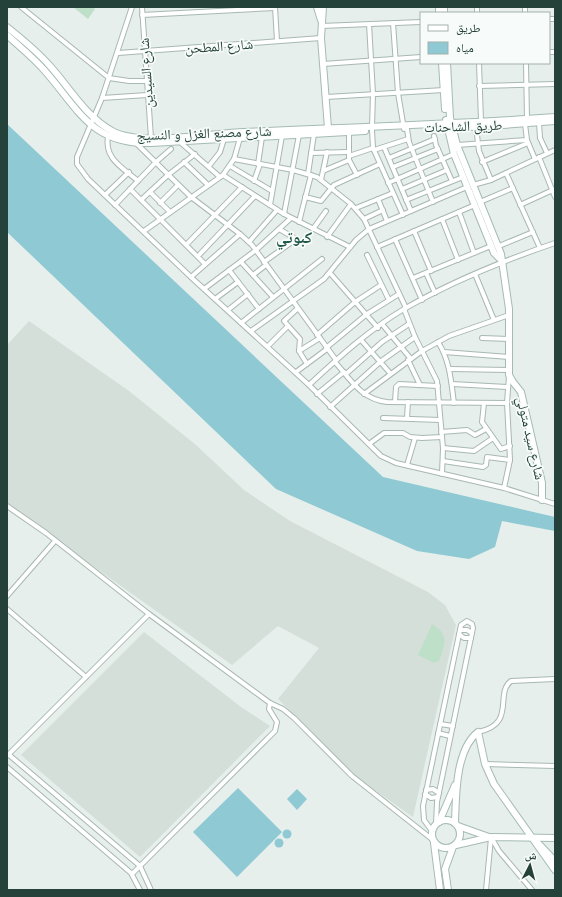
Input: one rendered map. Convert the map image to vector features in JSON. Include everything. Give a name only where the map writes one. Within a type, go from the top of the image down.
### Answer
[{"type":"street","points":[[20,7],[109,78],[129,81],[146,81]]},
{"type":"street","name":"شارع السيدين","points":[[105,195],[88,179],[77,164],[78,153],[102,98],[132,7]]},
{"type":"street","name":"شارع السيدين","points":[[142,7],[151,138]]},
{"type":"street","points":[[317,7],[321,23]]},
{"type":"street","points":[[323,7],[321,38],[328,128]]},
{"type":"street","points":[[142,15],[275,8],[277,41]]},
{"type":"street","points":[[321,23],[393,24],[420,22]]},
{"type":"street","points":[[369,24],[374,149],[403,215]]},
{"type":"street","points":[[393,24],[398,93],[405,128],[433,202]]},
{"type":"street","name":"شارع مصنع الغزل و النسيج","points":[[7,27],[43,58],[94,118],[115,132],[129,136],[151,138],[328,128],[372,128]]},
{"type":"street","name":"شارع مصنع الغزل و النسيج","points":[[7,35],[46,71],[91,125],[108,136],[137,144],[349,132],[372,128]]},
{"type":"street","name":"شارع المطحن","points":[[118,53],[321,38]]},
{"type":"street","points":[[323,64],[420,58]]},
{"type":"street","points":[[442,64],[444,90],[454,154],[463,176],[470,186]]},
{"type":"street","points":[[447,64],[449,125],[470,186],[498,246],[502,261],[509,315],[509,372],[507,403],[510,460],[504,488]]},
{"type":"street","points":[[479,64],[480,121]]},
{"type":"street","points":[[526,64],[527,142],[554,190],[555,197]]},
{"type":"street","points":[[480,86],[555,84]]},
{"type":"street","points":[[326,97],[444,90]]},
{"type":"street","points":[[102,98],[147,95]]},
{"type":"street","name":"طريق الشاحنات","points":[[449,125],[476,127],[555,117]]},
{"type":"street","name":"طريق الشاحنات","points":[[372,128],[405,128],[480,121],[526,121],[539,123],[555,121]]},
{"type":"street","points":[[539,123],[540,138],[547,154]]},
{"type":"street","points":[[476,127],[477,144],[482,162],[491,180]]},
{"type":"street","points":[[349,132],[349,156],[356,175]]},
{"type":"street","points":[[299,222],[310,175],[314,134]]},
{"type":"street","points":[[284,214],[299,135]]},
{"type":"street","points":[[108,136],[106,146],[108,154],[138,181]]},
{"type":"street","points":[[270,205],[282,136]]},
{"type":"street","points":[[254,181],[259,164],[262,137]]},
{"type":"street","points":[[144,231],[191,196],[222,176],[234,159],[240,138]]},
{"type":"street","points":[[389,158],[435,138],[442,160],[452,181]]},
{"type":"street","points":[[209,166],[220,152],[224,139]]},
{"type":"street","points":[[323,171],[349,156],[408,139]]},
{"type":"street","points":[[180,141],[222,176],[284,214],[327,237],[350,247]]},
{"type":"street","points":[[457,145],[527,142]]},
{"type":"street","points":[[482,162],[527,142]]},
{"type":"street","points":[[137,144],[178,185],[249,242],[335,361],[364,394],[374,400],[395,402],[507,403]]},
{"type":"street","points":[[384,147],[411,211]]},
{"type":"street","points":[[115,205],[156,162],[171,149]]},
{"type":"street","points":[[393,168],[438,149]]},
{"type":"street","points":[[251,331],[330,273],[350,247],[369,229],[470,186],[491,180],[555,150]]},
{"type":"street","points":[[311,153],[327,152],[349,156]]},
{"type":"street","points":[[321,180],[327,152]]},
{"type":"street","points":[[141,200],[168,175],[195,154]]},
{"type":"street","points":[[388,183],[454,154]]},
{"type":"street","points":[[234,159],[293,170],[321,180],[332,187],[356,208],[364,219],[399,294],[409,324],[434,372],[438,386],[440,403],[443,448],[442,474]]},
{"type":"street","points":[[184,162],[208,185]]},
{"type":"street","points":[[305,197],[321,201],[332,187],[380,164]]},
{"type":"street","points":[[230,166],[272,191]]},
{"type":"street","points":[[402,189],[447,170]]},
{"type":"street","points":[[129,172],[105,195],[191,277],[296,372],[384,458],[407,466],[504,488],[555,504]]},
{"type":"street","points":[[506,172],[540,248]]},
{"type":"street","points":[[406,200],[463,176]]},
{"type":"street","points":[[160,203],[178,185]]},
{"type":"street","points":[[187,244],[242,187]]},
{"type":"street","points":[[377,247],[513,188]]},
{"type":"street","points":[[130,189],[187,244],[205,264]]},
{"type":"street","points":[[520,205],[554,190]]},
{"type":"street","points":[[150,192],[170,212]]},
{"type":"street","points":[[356,208],[393,193]]},
{"type":"street","points":[[200,254],[255,196]]},
{"type":"street","points":[[378,199],[387,221]]},
{"type":"street","points":[[327,237],[351,204]]},
{"type":"street","points":[[478,204],[491,246],[496,256],[502,261]]},
{"type":"street","points":[[249,242],[277,210]]},
{"type":"street","points":[[364,219],[383,210]]},
{"type":"street","points":[[312,229],[326,211]]},
{"type":"street","points":[[459,212],[474,252]]},
{"type":"street","points":[[204,289],[256,250],[292,218]]},
{"type":"street","points":[[442,219],[458,260]]},
{"type":"street","points":[[280,229],[303,243]]},
{"type":"street","points":[[414,231],[435,293]]},
{"type":"street","points":[[498,246],[533,232]]},
{"type":"street","points":[[191,277],[240,234]]},
{"type":"street","points":[[253,275],[265,263],[296,239]]},
{"type":"street","points":[[395,239],[422,300]]},
{"type":"street","points":[[309,385],[361,340],[405,309],[502,261],[555,243]]},
{"type":"street","points":[[413,278],[491,246]]},
{"type":"street","points":[[368,255],[389,300]]},
{"type":"street","points":[[241,323],[322,259]]},
{"type":"street","points":[[241,262],[273,297]]},
{"type":"street","points":[[229,270],[259,309]]},
{"type":"street","points":[[330,273],[378,328]]},
{"type":"street","points":[[475,274],[494,320]]},
{"type":"street","points":[[216,299],[238,282]]},
{"type":"street","points":[[299,351],[318,337],[355,302],[381,285]]},
{"type":"street","points":[[228,310],[248,294]]},
{"type":"street","points":[[296,372],[367,314],[399,294]]},
{"type":"street","points":[[297,309],[284,319],[288,326],[300,338],[299,351],[307,364]]},
{"type":"street","points":[[364,394],[390,373],[438,342],[509,315]]},
{"type":"street","points":[[382,324],[401,346],[420,385]]},
{"type":"street","points":[[317,394],[391,335],[409,324]]},
{"type":"street","points":[[268,346],[288,326]]},
{"type":"street","points":[[330,406],[356,385],[380,362],[415,337]]},
{"type":"street","points":[[482,338],[509,339]]},
{"type":"street","points":[[361,340],[390,373]]},
{"type":"street","points":[[438,342],[444,352],[450,369],[454,403]]},
{"type":"street","points":[[444,352],[508,357]]},
{"type":"street","points":[[450,369],[509,372]]},
{"type":"street","name":"شارع سيد متولي","points":[[509,372],[512,382],[521,392],[542,486],[542,500]]},
{"type":"street","points":[[452,384],[507,387]]},
{"type":"street","points":[[395,402],[398,385],[438,386]]},
{"type":"street","points":[[407,418],[408,402]]},
{"type":"street","points":[[484,403],[481,420],[486,429],[502,449],[510,446]]},
{"type":"street","points":[[383,418],[440,420]]},
{"type":"street","points":[[369,444],[384,433],[403,433],[415,438],[468,430],[475,435],[486,429]]},
{"type":"street","points":[[407,466],[415,438]]},
{"type":"street","points":[[443,448],[474,451],[493,438]]},
{"type":"street","points":[[443,461],[483,467],[486,464],[487,457],[510,460]]},
{"type":"street","points":[[7,506],[55,540],[149,614],[270,703],[282,709],[294,718],[352,776],[441,848],[491,838],[555,838]]},
{"type":"street","points":[[7,596],[55,540]]},
{"type":"street","points":[[7,609],[86,677]]},
{"type":"street","points":[[149,614],[8,755],[140,866],[151,890]]},
{"type":"street","points":[[438,822],[435,813],[438,795],[472,633],[473,626],[467,621],[462,623],[426,792],[423,815],[426,824],[432,831],[440,890]]},
{"type":"street","points":[[460,632],[466,630],[472,633]]},
{"type":"street","points":[[460,632],[464,638],[471,638]]},
{"type":"street","points":[[432,831],[438,822],[457,780],[470,740],[478,732],[488,730],[499,721],[506,687],[511,681],[555,679]]},
{"type":"street","points":[[132,874],[275,731],[277,722],[269,709],[270,703]]},
{"type":"street","points":[[440,724],[453,726]]},
{"type":"street","points":[[478,732],[485,764],[497,790],[555,870]]},
{"type":"street","points":[[438,733],[450,736]]},
{"type":"street","points":[[485,764],[555,766]]},
{"type":"street","points":[[7,767],[132,874],[140,890]]},
{"type":"street","points":[[448,890],[445,869],[460,834],[456,824],[457,780]]},
{"type":"street","points":[[426,792],[433,789],[438,795]]},
{"type":"street","points":[[426,792],[431,798],[438,795]]},
{"type":"street","points":[[438,822],[447,820],[491,838],[499,851],[532,890]]},
{"type":"street","points":[[531,837],[555,861]]},
{"type":"street","points":[[486,890],[491,838]]},
{"type":"shaded area","points":[[29,321],[129,391],[196,445],[244,490],[290,521],[428,592],[445,605],[456,625],[413,817],[356,777],[278,699],[319,648],[278,626],[232,665],[7,505],[7,345]]},
{"type":"shaded area","points":[[144,632],[241,707],[270,726],[140,857],[21,755]]},
{"type":"green space","points":[[73,7],[93,7],[95,9],[88,19]]},
{"type":"green space","points":[[432,624],[444,636],[443,649],[439,661],[434,663],[418,655]]},
{"type":"water","points":[[7,124],[383,477],[555,517],[555,531],[502,521],[495,547],[469,559],[417,551],[276,489],[7,232]]},
{"type":"water","points":[[238,788],[282,832],[237,877],[193,832]]},
{"type":"water","points":[[297,789],[307,799],[297,810],[287,799]]},
{"type":"water","points":[[285,830],[289,830],[291,834],[289,838],[285,838],[283,836],[283,832]]},
{"type":"water","points":[[277,839],[281,839],[283,843],[281,847],[277,847],[275,845],[275,841]]},
{"type":"district","name":"كبوتي","points":[[294,237]]}]
